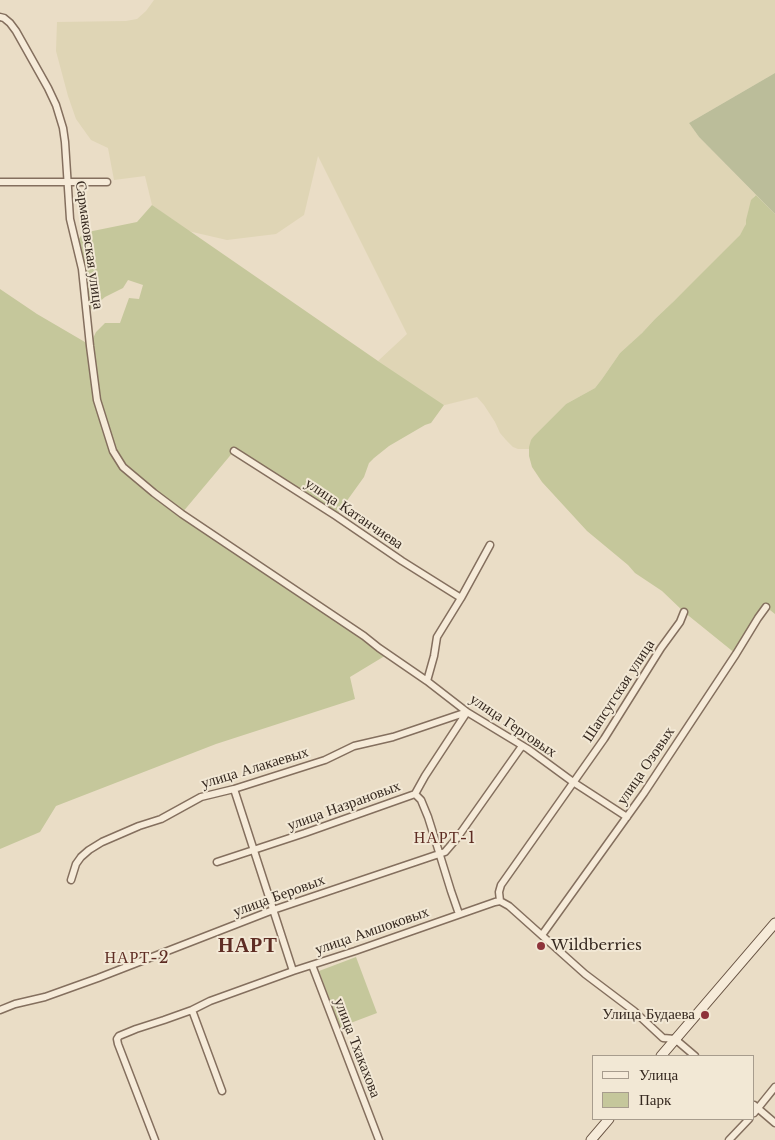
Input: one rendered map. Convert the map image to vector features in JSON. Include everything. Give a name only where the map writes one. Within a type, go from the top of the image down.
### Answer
[{"type":"street","name":"Сармаковская улица","points":[[0,17],[10,23],[16,31],[52,94],[64,135],[70,219],[82,269],[98,400],[114,451],[123,467],[182,514],[388,654]]},
{"type":"street","points":[[0,182],[107,182]]},
{"type":"street","name":"улица Катанчиева","points":[[234,451],[461,598]]},
{"type":"street","points":[[427,680],[437,637],[461,598],[490,544]]},
{"type":"street","name":"улица Озовых","points":[[542,935],[627,817],[766,607]]},
{"type":"street","name":"Шапсугская улица","points":[[573,782],[604,739],[656,655],[680,622],[684,612]]},
{"type":"street","name":"улица Герговых","points":[[388,654],[427,680],[468,712],[627,817]]},
{"type":"street","name":"улица Алакаевых","points":[[71,880],[76,864],[89,850],[102,842],[139,826],[161,819],[201,797],[234,789],[325,760],[354,746],[393,737],[468,712]]},
{"type":"street","name":"улица Назрановых","points":[[217,862],[415,794],[468,712]]},
{"type":"street","name":"улица Беровых","points":[[0,1010],[15,1004],[45,997],[98,978],[273,910],[440,854],[448,849],[457,838],[522,746]]},
{"type":"street","points":[[573,782],[501,885],[499,892],[500,901],[509,906],[585,974],[634,1011],[663,1038],[676,1039],[695,1055]]},
{"type":"street","points":[[234,789],[293,971]]},
{"type":"street","points":[[415,794],[421,800],[424,808],[459,914]]},
{"type":"street","name":"улица Амшоковых","points":[[155,1140],[118,1044],[118,1036],[293,971],[356,952],[500,901]]},
{"type":"street","points":[[662,1055],[775,923]]},
{"type":"street","name":"улица Тхакахова","points":[[312,965],[378,1140]]},
{"type":"street","points":[[192,1010],[222,1091]]},
{"type":"street","points":[[775,1087],[755,1109],[775,1123]]},
{"type":"street","points":[[591,1140],[607,1120]]},
{"type":"street","points":[[729,1140],[748,1120]]},
{"type":"shaded area","points":[[154,0],[775,0],[775,73],[689,123],[699,137],[756,195],[749,209],[745,228],[696,280],[620,353],[595,388],[566,404],[534,436],[529,449],[518,449],[513,447],[500,433],[495,422],[477,397],[444,405],[378,361],[407,334],[318,156],[304,215],[276,234],[227,240],[188,231],[152,205],[145,176],[114,180],[108,148],[91,140],[76,119],[56,51],[57,22],[126,21],[137,19]]},
{"type":"green space","points":[[775,73],[775,214],[699,137],[689,123]]},
{"type":"green space","points":[[756,195],[775,214],[775,614],[766,607],[736,654],[684,612],[662,591],[635,573],[587,531],[542,482],[532,467],[529,447],[534,436],[566,404],[595,388],[620,353],[740,235],[746,224],[751,200]]},
{"type":"green space","points":[[152,205],[444,405],[431,423],[389,446],[369,463],[364,477],[336,516],[234,451],[182,513],[388,654],[350,677],[355,699],[216,744],[56,806],[40,832],[0,849],[0,289],[37,314],[90,345],[96,332],[105,323],[120,323],[129,298],[139,299],[143,285],[128,280],[123,288],[105,297],[90,310],[86,277],[78,240],[83,233],[137,222]]},
{"type":"green space","points":[[356,957],[377,1013],[340,1027],[319,971]]},
{"type":"place","name":"Wildberries","points":[[541,946]]},
{"type":"place","name":"Улица Будаева","points":[[705,1015]]},
{"type":"district","name":"НАРТ-1","points":[[445,838]]},
{"type":"district","name":"НАРТ","points":[[248,946]]},
{"type":"district","name":"НАРТ-2","points":[[137,958]]}]
